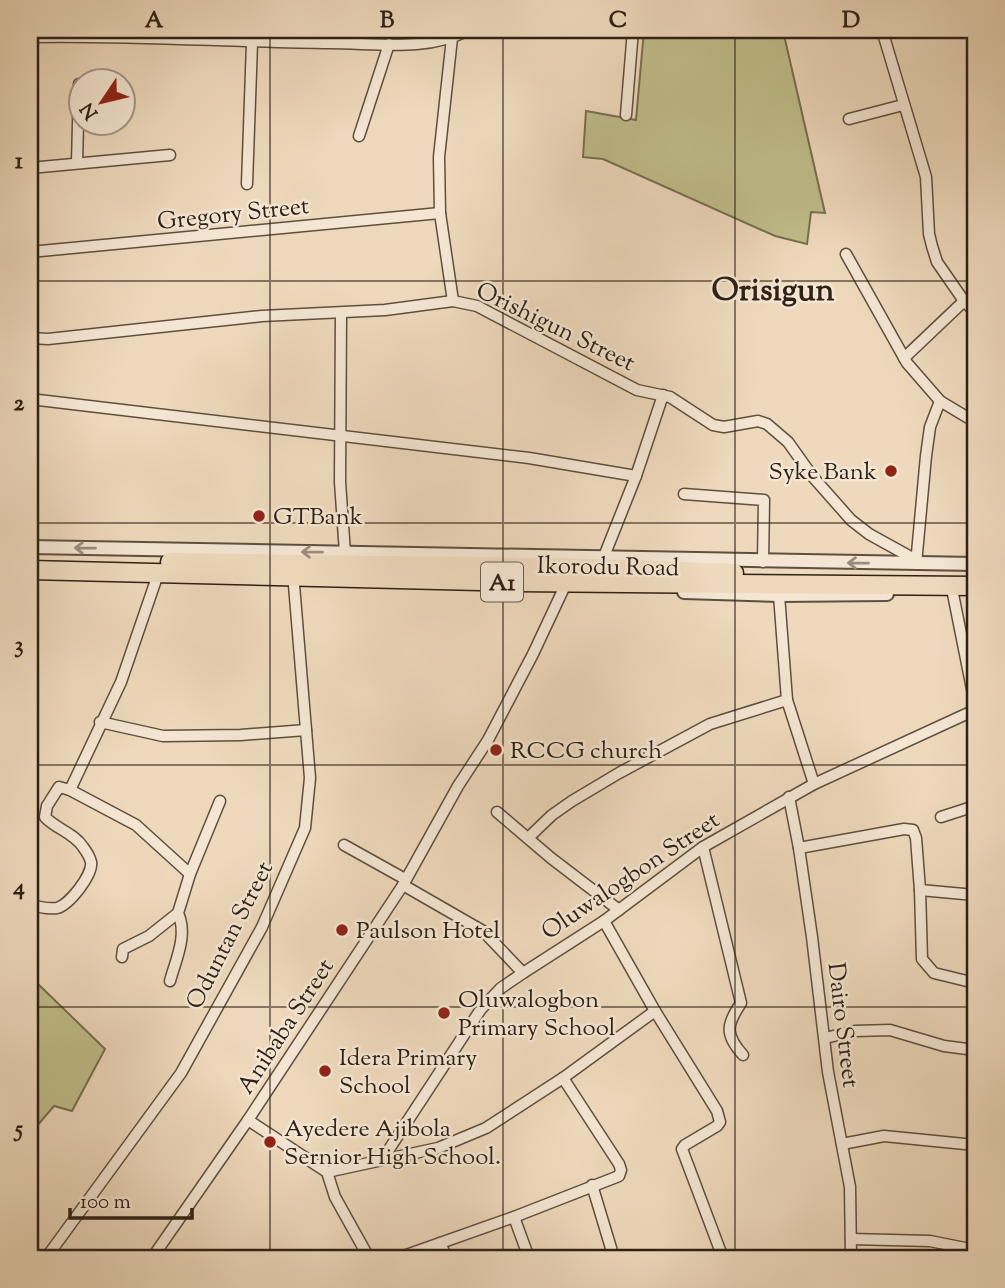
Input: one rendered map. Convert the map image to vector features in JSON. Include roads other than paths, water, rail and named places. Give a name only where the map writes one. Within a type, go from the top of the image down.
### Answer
[{"type":"highway","name":"Ikorodu Road","points":[[30,559],[975,576]]},
{"type":"highway","name":"Ikorodu Road","points":[[30,570],[287,582],[975,586]]},
{"type":"street","points":[[428,30],[432,42]]},
{"type":"street","points":[[30,37],[99,35],[252,43],[388,44],[432,42],[452,38],[468,30]]},
{"type":"street","points":[[626,115],[633,30]]},
{"type":"street","points":[[882,30],[926,177],[929,234],[937,262],[964,301],[975,312]]},
{"type":"street","points":[[971,30],[975,46]]},
{"type":"street","points":[[452,38],[439,157],[440,214],[453,300]]},
{"type":"street","points":[[247,184],[252,43]]},
{"type":"street","points":[[359,136],[388,44]]},
{"type":"street","points":[[849,119],[903,105]]},
{"type":"street","points":[[78,136],[78,163]]},
{"type":"street","points":[[30,168],[170,155]]},
{"type":"street","name":"Gregory Street","points":[[30,252],[440,214]]},
{"type":"street","points":[[846,254],[904,358],[940,401],[975,422]]},
{"type":"street","name":"Orishigun Street","points":[[30,338],[48,339],[262,316],[386,310],[453,300],[477,306],[637,390],[663,395],[719,426],[758,421],[767,424],[788,442],[813,477],[851,520],[916,562]]},
{"type":"street","points":[[904,358],[964,301]]},
{"type":"street","points":[[341,313],[340,482],[345,553]]},
{"type":"street","points":[[603,559],[636,475],[663,395]]},
{"type":"street","points":[[30,399],[529,458],[636,475]]},
{"type":"street","points":[[916,562],[927,446],[930,427],[940,401]]},
{"type":"street","points":[[684,494],[764,500],[763,562]]},
{"type":"street","name":"Ikorodu Road","points":[[30,547],[975,564]]},
{"type":"street","name":"Ikorodu Road","points":[[30,577],[156,580],[206,578]]},
{"type":"street","points":[[70,790],[121,682],[156,580]]},
{"type":"street","name":"Ikorodu Road","points":[[287,582],[779,595],[975,594]]},
{"type":"street","name":"Oduntan Street","points":[[46,1258],[181,1073],[262,927],[305,828],[310,778],[287,582]]},
{"type":"street","name":"Anibaba Street","points":[[152,1258],[248,1119],[404,882],[457,786],[488,740],[563,590]]},
{"type":"street","points":[[953,594],[975,704]]},
{"type":"street","points":[[779,595],[787,701],[814,784]]},
{"type":"street","points":[[528,838],[552,815],[572,802],[709,724],[787,701]]},
{"type":"street","name":"Oluwalogbon Street","points":[[382,1160],[481,1009],[501,988],[620,910],[703,847],[814,784],[975,710]]},
{"type":"street","points":[[100,722],[163,736],[241,735],[306,730]]},
{"type":"street","points":[[30,904],[55,908],[66,904],[88,875],[91,863],[84,848],[74,837],[51,824],[45,817],[55,790],[63,786],[136,825],[190,874]]},
{"type":"street","name":"Dairo Street","points":[[789,797],[799,848],[828,1072],[850,1187],[851,1258]]},
{"type":"street","points":[[122,957],[123,949],[149,936],[178,913],[190,874],[220,801]]},
{"type":"street","points":[[941,817],[975,806]]},
{"type":"street","points":[[496,812],[620,910]]},
{"type":"street","points":[[799,848],[904,829],[913,830],[920,890],[922,959],[934,973],[975,983]]},
{"type":"street","points":[[344,845],[484,932],[523,973]]},
{"type":"street","points":[[703,847],[741,1003],[730,1019],[729,1031],[735,1046],[743,1055]]},
{"type":"street","points":[[920,890],[975,895]]},
{"type":"street","points":[[170,981],[183,934],[183,922],[178,913]]},
{"type":"street","points":[[604,921],[655,1011],[717,1111],[720,1122],[682,1149],[723,1258]]},
{"type":"street","points":[[327,1172],[438,1148],[486,1128],[563,1078],[655,1011]]},
{"type":"street","points":[[825,1038],[855,1031],[890,1030],[944,1046],[975,1050]]},
{"type":"street","points":[[398,1258],[619,1176],[619,1164],[563,1078]]},
{"type":"street","points":[[248,1119],[327,1172],[335,1197],[369,1258]]},
{"type":"street","points":[[842,1144],[884,1136],[975,1146]]},
{"type":"street","points":[[592,1185],[614,1258]]},
{"type":"street","points":[[514,1217],[529,1258]]},
{"type":"street","points":[[851,1239],[930,1241],[975,1250]]},
{"type":"street","points":[[440,1243],[447,1258]]},
{"type":"place","name":"Syke Bank","points":[[891,471]]},
{"type":"place","name":"GTBank","points":[[259,516]]},
{"type":"place","name":"RCCG church","points":[[496,750]]},
{"type":"place","name":"Paulson Hotel","points":[[342,930]]},
{"type":"place","name":"Oluwalogbon Primary School","points":[[444,1013]]},
{"type":"place","name":"Idera Primary School","points":[[325,1071]]},
{"type":"place","name":"Ayedere Ajibola Sernior High School.","points":[[270,1142]]},
{"type":"district","name":"Orisigun","points":[[773,289]]}]
